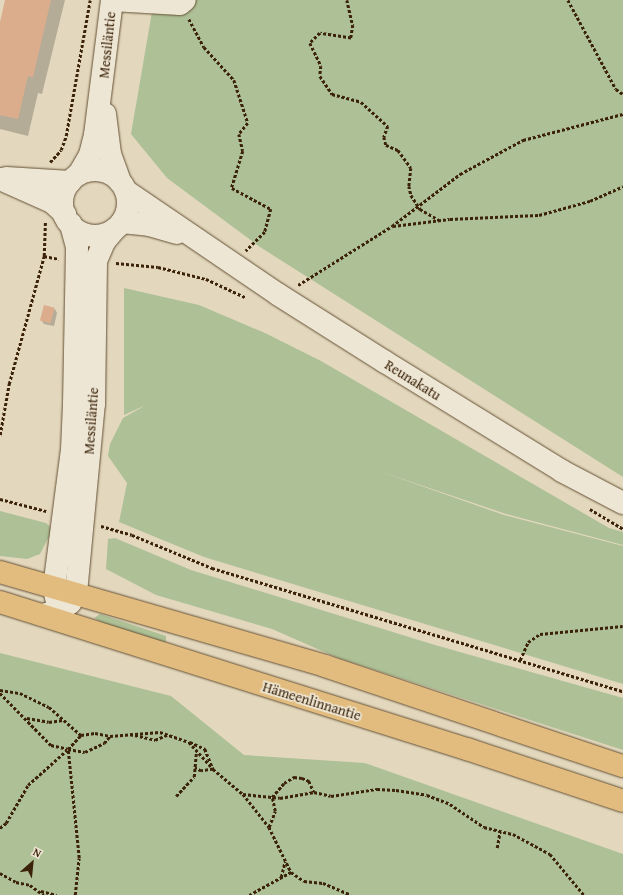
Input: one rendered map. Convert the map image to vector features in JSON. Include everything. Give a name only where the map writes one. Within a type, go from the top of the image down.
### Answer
[{"type":"main road","points":[[0,572],[325,666],[623,766]]},
{"type":"main road","name":"Hämeenlinnantie","points":[[0,602],[58,617],[623,801]]},
{"type":"street","points":[[112,0],[182,2]]},
{"type":"street","name":"Messiläntie","points":[[75,178],[93,144],[102,91],[112,0]]},
{"type":"street","name":"Messiläntie","points":[[102,91],[110,154],[123,186]]},
{"type":"street","points":[[0,178],[42,188],[101,170],[123,186],[128,202],[118,226],[96,235],[78,230],[42,188]]},
{"type":"street","points":[[68,219],[64,195],[75,178]]},
{"type":"street","name":"Reunakatu","points":[[123,186],[209,248],[280,296],[562,471],[623,503]]},
{"type":"street","name":"Messiläntie","points":[[68,219],[86,261],[94,404],[76,593]]},
{"type":"street","name":"Messiläntie","points":[[58,617],[54,588],[72,450],[86,261],[118,226]]},
{"type":"street","name":"Reunakatu","points":[[118,226],[166,229],[209,248]]},
{"type":"street","points":[[58,617],[70,604],[76,593]]},
{"type":"path","points":[[0,435],[9,384],[44,256],[46,222],[35,208],[49,165],[61,150],[66,136],[90,0]]},
{"type":"path","points":[[347,0],[353,25],[351,38],[320,33],[310,43],[321,66],[320,76],[332,94],[340,98],[361,102],[388,126],[384,137],[386,145],[398,150],[411,168],[410,192],[419,206],[438,220]]},
{"type":"path","points":[[568,0],[616,89],[623,94]]},
{"type":"path","points":[[182,2],[204,47],[234,80],[248,123],[239,134],[243,151],[232,188],[271,209],[265,232],[232,264]]},
{"type":"path","points":[[280,296],[392,226],[460,174],[524,140],[623,114]]},
{"type":"path","points":[[392,226],[438,220],[539,215],[590,201],[623,186]]},
{"type":"path","points":[[44,256],[158,267],[206,280],[251,299]]},
{"type":"path","points":[[0,499],[48,511]]},
{"type":"path","points":[[583,504],[623,529]]},
{"type":"path","points":[[94,524],[132,536],[212,568],[623,691]]},
{"type":"path","points":[[520,660],[528,642],[540,634],[623,626]]},
{"type":"path","points":[[0,690],[20,693],[49,707],[80,735]]},
{"type":"path","points":[[0,693],[27,718],[51,745],[85,752],[104,743],[110,736]]},
{"type":"path","points":[[27,718],[49,722],[63,720]]},
{"type":"path","points":[[0,828],[6,823],[28,785],[68,749],[80,735],[95,733],[110,736],[149,731],[168,735],[205,749],[213,770]]},
{"type":"path","points":[[127,734],[155,740],[168,735]]},
{"type":"path","points":[[189,742],[213,770],[243,794],[269,827],[291,872],[304,881],[324,883],[351,895]]},
{"type":"path","points":[[68,749],[79,858],[75,895]]},
{"type":"path","points":[[176,796],[194,777],[196,752]]},
{"type":"path","points":[[195,768],[201,771],[213,770]]},
{"type":"path","points":[[272,797],[284,783],[294,778],[309,781],[314,792]]},
{"type":"path","points":[[243,794],[272,797],[314,792],[331,796],[396,790],[427,795],[450,804],[484,828],[513,834],[550,854],[584,895]]},
{"type":"path","points":[[269,827],[275,811],[272,797]]},
{"type":"path","points":[[497,848],[500,832]]},
{"type":"path","points":[[281,877],[285,860]]},
{"type":"path","points":[[249,895],[291,872]]},
{"type":"path","points":[[0,873],[40,891],[58,895]]},
{"type":"path","points":[[40,891],[44,895]]},
{"type":"green space","points":[[154,0],[623,0],[623,477],[260,247],[167,178],[131,134]]},
{"type":"green space","points":[[124,288],[199,305],[265,333],[321,361],[609,528],[623,532],[623,545],[506,514],[376,470],[504,515],[623,546],[623,684],[204,557],[119,522],[127,483],[108,456],[110,444],[123,418],[146,405],[124,415]]},
{"type":"green space","points":[[0,511],[46,523],[53,529],[40,554],[27,559],[0,556]]},
{"type":"green space","points":[[115,538],[191,570],[435,645],[623,698],[623,750],[338,658],[272,629],[156,595],[106,569],[108,539]]},
{"type":"green space","points":[[100,614],[166,636],[166,643],[114,629],[94,618]]},
{"type":"green space","points":[[0,653],[171,696],[244,755],[365,763],[623,854],[623,895],[0,895]]},
{"type":"building","points":[[5,0],[51,0],[33,77],[28,76],[18,119],[0,115],[0,22]]},
{"type":"building","points":[[44,305],[55,308],[50,323],[40,320]]}]
